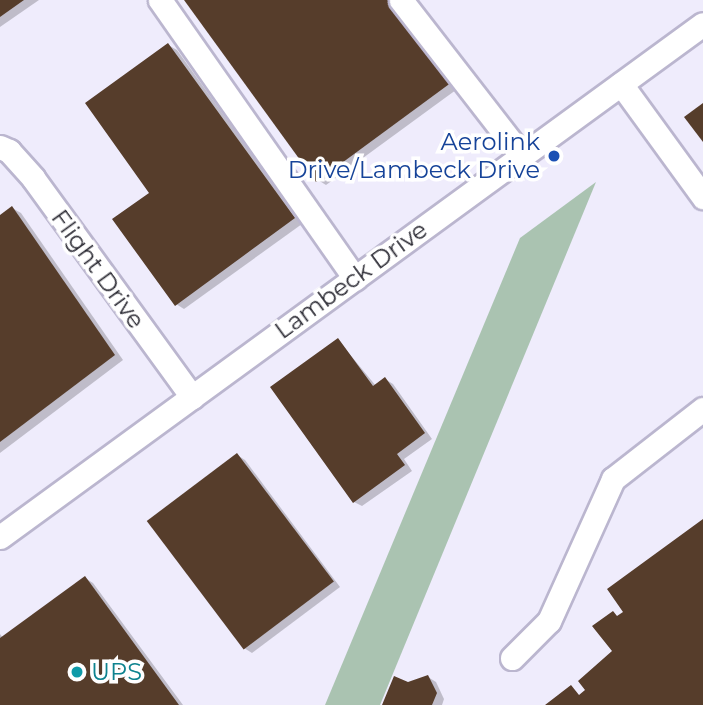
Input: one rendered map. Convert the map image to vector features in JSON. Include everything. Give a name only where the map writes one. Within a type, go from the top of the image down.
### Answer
[{"type":"street","points":[[160,0],[355,278]]},
{"type":"street","points":[[401,0],[522,156]]},
{"type":"street","name":"Lambeck Drive","points":[[0,537],[703,24]]},
{"type":"street","points":[[621,84],[703,197]]},
{"type":"street","name":"Flight Drive","points":[[0,147],[9,151],[33,178],[192,397]]},
{"type":"street","points":[[512,658],[549,621],[613,479],[703,409]]},
{"type":"green space","points":[[596,182],[380,705],[325,705],[520,238]]},
{"type":"building","points":[[0,0],[24,0],[0,17]]},
{"type":"building","points":[[184,0],[392,0],[452,82],[316,182]]},
{"type":"building","points":[[168,43],[295,218],[175,306],[112,219],[149,193],[85,103]]},
{"type":"building","points":[[703,103],[703,142],[684,117]]},
{"type":"building","points":[[12,206],[115,355],[0,442],[0,215]]},
{"type":"building","points":[[338,338],[373,386],[385,377],[425,433],[397,454],[405,465],[353,503],[270,387]]},
{"type":"building","points":[[237,453],[334,582],[244,650],[147,521]]},
{"type":"building","points":[[703,519],[703,705],[545,705],[571,685],[579,695],[585,690],[578,681],[612,651],[592,626],[613,611],[617,616],[623,612],[607,589]]},
{"type":"building","name":"UPS","points":[[85,576],[179,705],[0,705],[0,638]]},
{"type":"building","points":[[428,675],[437,693],[432,705],[382,705],[394,676],[408,682]]},
{"type":"place","name":"Aerolink Drive/Lambeck Drive","points":[[554,156]]},
{"type":"place","name":"UPS","points":[[77,672]]}]
